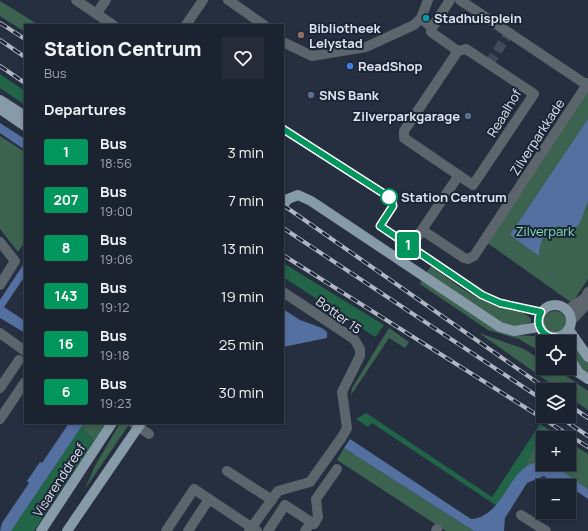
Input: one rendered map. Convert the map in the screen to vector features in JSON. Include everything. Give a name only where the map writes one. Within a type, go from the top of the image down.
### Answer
[{"type":"main road","points":[[0,100],[24,115]]},
{"type":"main road","points":[[0,109],[24,125]]},
{"type":"main road","points":[[284,204],[288,199],[294,196],[303,197],[311,201],[500,327],[514,331],[539,327]]},
{"type":"main road","points":[[546,335],[539,327],[540,316],[545,308],[559,305],[567,310],[570,325],[588,357]]},
{"type":"main road","points":[[563,335],[570,325]]},
{"type":"main road","points":[[576,368],[579,373],[588,379]]},
{"type":"main road","name":"Visarenddreef","points":[[41,531],[111,424]]},
{"type":"main road","points":[[67,531],[138,424]]},
{"type":"street","points":[[76,0],[112,24]]},
{"type":"street","points":[[100,16],[106,0]]},
{"type":"street","points":[[187,24],[202,0]]},
{"type":"street","points":[[228,0],[263,24]]},
{"type":"street","points":[[288,42],[312,56],[366,47],[414,25],[421,18],[428,0]]},
{"type":"street","points":[[432,28],[450,0]]},
{"type":"street","points":[[460,0],[587,84]]},
{"type":"street","name":"Reaalhof","points":[[421,18],[432,28],[431,32],[458,51]]},
{"type":"street","name":"Reaalhof","points":[[466,49],[534,94],[473,185],[459,175],[404,138],[404,131],[458,51],[466,49]]},
{"type":"street","name":"Zilverparkkade","points":[[422,230],[468,259],[474,256],[587,84]]},
{"type":"street","points":[[401,261],[459,175]]},
{"type":"street","points":[[0,242],[15,261],[0,285]]},
{"type":"street","points":[[567,310],[584,298],[588,292]]},
{"type":"street","name":"Botter 15","points":[[252,530],[278,491],[310,482],[347,428],[342,392],[345,382],[358,363],[360,349],[350,336],[284,293]]},
{"type":"street","points":[[570,325],[588,303]]},
{"type":"street","points":[[0,333],[24,349]]},
{"type":"street","points":[[14,398],[0,388],[19,360]]},
{"type":"street","points":[[0,419],[24,383]]},
{"type":"street","points":[[138,424],[149,434]]},
{"type":"street","points":[[268,531],[285,505],[314,524],[318,517],[316,499],[337,469]]},
{"type":"street","points":[[227,471],[272,500]]},
{"type":"street","points":[[166,531],[194,489],[252,530]]},
{"type":"street","points":[[188,531],[209,499]]},
{"type":"street","points":[[521,515],[546,531]]},
{"type":"street","points":[[305,531],[311,522]]},
{"type":"green space","points":[[0,1],[37,24],[24,24],[24,31],[0,16]]},
{"type":"green space","points":[[0,74],[24,90],[24,104],[0,88]]},
{"type":"green space","name":"Zilverpark","points":[[588,89],[588,279],[572,303],[486,242]]},
{"type":"green space","points":[[0,136],[24,151],[24,243],[18,252],[0,229]]},
{"type":"green space","points":[[284,264],[384,325],[375,337],[284,278]]},
{"type":"green space","points":[[431,266],[475,297],[496,306],[523,313],[531,319],[531,322],[517,327],[505,325],[426,273]]},
{"type":"green space","points":[[421,280],[510,335],[536,336],[536,349],[519,339],[488,330],[420,284]]},
{"type":"green space","points":[[555,311],[563,314],[566,322],[563,330],[555,333],[547,330],[544,322],[547,314]]},
{"type":"green space","points":[[389,328],[409,342],[405,348],[389,338],[351,395],[352,388]]},
{"type":"green space","points":[[479,333],[524,349],[536,357],[536,373]]},
{"type":"green space","points":[[576,346],[588,363],[588,376],[576,361]]},
{"type":"green space","points":[[539,375],[565,375],[588,391],[588,410],[576,402],[576,383],[550,383]]},
{"type":"green space","points":[[366,413],[492,497],[540,424],[543,426],[540,431],[536,431],[536,442],[527,463],[497,505],[372,423],[368,427],[356,419]]},
{"type":"green space","points":[[83,424],[105,424],[94,441],[81,427]]},
{"type":"green space","points":[[119,424],[129,424],[85,489],[95,466]]},
{"type":"green space","points":[[543,426],[551,431],[539,431]]},
{"type":"green space","points":[[81,427],[94,441],[34,531],[11,531]]},
{"type":"green space","points":[[536,437],[536,465],[525,468]]},
{"type":"green space","points":[[576,446],[588,454],[588,489],[576,482],[576,479],[572,479],[559,471],[576,471]]},
{"type":"green space","points":[[344,448],[474,531],[446,531],[337,460]]},
{"type":"water","points":[[588,119],[588,200],[580,223],[576,227],[566,228],[558,226],[549,230],[541,241],[539,256],[510,235]]},
{"type":"water","points":[[0,123],[24,138],[24,149],[0,133]]},
{"type":"water","points":[[24,264],[24,277],[4,307],[24,320],[24,332],[0,318],[0,300]]},
{"type":"water","points":[[284,310],[300,320],[322,328],[327,332],[327,338],[284,347]]},
{"type":"water","points":[[68,424],[83,424],[11,531],[0,531],[2,523],[29,483],[27,481],[40,462],[42,463]]},
{"type":"water","points":[[350,439],[471,519],[483,516],[493,508],[525,467],[535,463],[536,471],[562,471],[574,479],[548,479],[544,476],[527,483],[505,518],[504,531],[474,531],[344,448]]},
{"type":"water","points":[[576,481],[588,489],[588,499],[576,491]]},
{"type":"tunnel","points":[[489,64],[509,33]]},
{"type":"railway","points":[[0,23],[24,38]]},
{"type":"railway","points":[[0,40],[24,56]]},
{"type":"railway","points":[[0,66],[24,82]]},
{"type":"railway","points":[[284,206],[538,383]]},
{"type":"railway","points":[[284,229],[536,395]]},
{"type":"railway","points":[[284,256],[588,447]]},
{"type":"railway","points":[[576,410],[588,418]]},
{"type":"railway","points":[[568,423],[588,436]]},
{"type":"bus line","name":"1","points":[[284,130],[353,172],[386,195],[392,201],[393,206],[380,226],[482,295],[500,303],[541,312],[538,320],[539,327],[546,335]]},
{"type":"place","name":"Stadhuisplein","points":[[426,18]]},
{"type":"place","name":"Bibliotheek Lelystad","points":[[301,35]]},
{"type":"place","name":"ReadShop","points":[[350,66]]},
{"type":"place","name":"SNS Bank","points":[[311,95]]},
{"type":"place","name":"Zilverparkgarage","points":[[468,116]]},
{"type":"place","name":"Station Centrum","points":[[389,197]]}]
